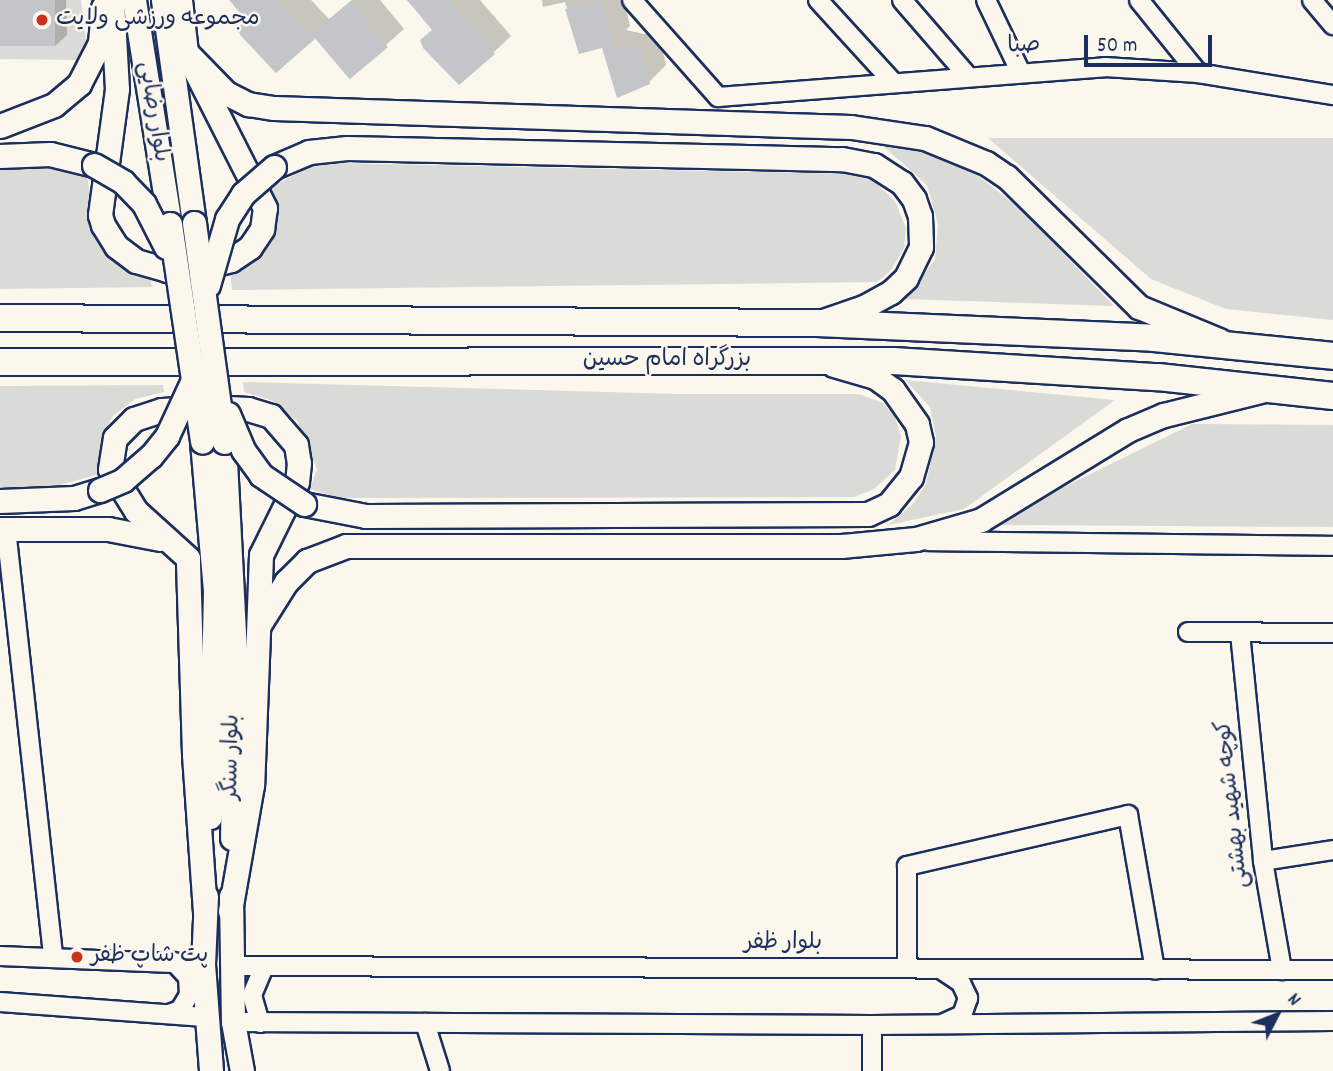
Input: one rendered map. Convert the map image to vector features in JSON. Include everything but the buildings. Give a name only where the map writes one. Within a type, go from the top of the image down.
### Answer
[{"type":"highway","name":"بزرگراه امام حسین","points":[[0,318],[817,323],[1154,338],[1333,356]]},
{"type":"highway","name":"بزرگراه امام حسین","points":[[0,362],[821,361],[1052,369],[1333,396]]},
{"type":"main road","points":[[0,125],[54,104],[79,84],[100,43],[103,0]]},
{"type":"main road","points":[[112,0],[117,89],[100,215],[108,236],[127,255],[167,270],[206,268],[231,260],[250,247],[264,220],[263,197],[186,52],[180,0]]},
{"type":"main road","name":"بلوار رضایی","points":[[134,0],[170,224],[194,298]]},
{"type":"main road","name":"بلوار رضایی","points":[[163,0],[194,223],[194,298]]},
{"type":"main road","points":[[186,52],[226,93],[274,108],[851,127],[925,138],[986,163],[1007,177],[1139,307],[1238,348]]},
{"type":"main road","points":[[194,298],[227,219],[243,194],[274,167],[309,152],[348,148],[842,159],[874,165],[902,183],[914,199],[920,216],[921,247],[906,278],[891,292],[864,307],[817,323]]},
{"type":"main road","points":[[0,156],[51,154],[94,165],[131,190],[152,215],[194,298],[213,442]]},
{"type":"main road","points":[[205,380],[251,464],[275,488],[304,504],[366,516],[838,518],[868,514],[889,504],[911,477],[921,442],[917,424],[893,390],[875,377],[821,361]]},
{"type":"main road","points":[[0,501],[74,498],[123,480],[151,456],[205,380]]},
{"type":"main road","points":[[258,625],[286,582],[307,561],[345,546],[841,546],[904,540],[981,520],[1152,419],[1269,388]]},
{"type":"main road","points":[[205,912],[194,754],[188,558],[136,511],[110,470],[115,438],[123,427],[150,412],[210,407],[248,409],[271,416],[284,427],[296,446],[298,482],[261,555],[252,785],[230,911]]},
{"type":"main road","name":"بلوار سنگر","points":[[213,442],[235,650],[230,911],[233,1022],[242,1071]]},
{"type":"main road","name":"بلوار سنگر","points":[[211,1071],[204,1017],[202,964],[215,591],[213,442]]},
{"type":"main road","points":[[3,529],[122,530],[172,543]]},
{"type":"street","name":"صبا","points":[[632,0],[718,97],[891,80],[1105,67],[1198,73],[1333,94]]},
{"type":"street","points":[[818,0],[891,80]]},
{"type":"street","points":[[902,0],[967,75]]},
{"type":"street","points":[[986,0],[1020,71]]},
{"type":"street","points":[[1139,0],[1198,73]]},
{"type":"street","points":[[1312,0],[1333,25]]},
{"type":"street","points":[[3,529],[52,957]]},
{"type":"street","points":[[904,540],[1333,546]]},
{"type":"street","points":[[1188,632],[1333,633]]},
{"type":"street","name":"کوچه شهید بهشتی","points":[[1240,633],[1263,861],[1282,970]]},
{"type":"street","points":[[907,968],[907,866],[1128,815],[1155,970]]},
{"type":"street","points":[[1263,861],[1333,850]]},
{"type":"street","points":[[0,956],[202,964]]},
{"type":"street","points":[[169,1014],[180,1010],[189,995],[188,977],[174,962]]},
{"type":"street","name":"بلوار ظفر","points":[[232,966],[1333,970]]},
{"type":"street","points":[[260,1023],[252,995],[264,967]]},
{"type":"street","points":[[940,1024],[962,1015],[968,999],[961,983],[942,970]]},
{"type":"street","points":[[0,1002],[204,1017]]},
{"type":"street","points":[[233,1022],[872,1025],[1333,1021]]},
{"type":"street","points":[[425,1023],[440,1071]]},
{"type":"street","points":[[872,1025],[872,1071]]},
{"type":"shaded area","name":"مجموعه ورزشی ولایت","points":[[0,0],[81,0],[86,40],[77,60],[0,59]]},
{"type":"shaded area","points":[[988,138],[1333,138],[1333,320],[1226,309],[1151,279]]},
{"type":"shaded area","points":[[883,146],[933,147],[968,168],[1024,212],[1114,306],[906,299],[935,259],[938,224],[927,185]]},
{"type":"shaded area","points":[[335,163],[851,174],[871,179],[895,201],[906,228],[904,248],[891,270],[877,282],[232,290],[230,273],[259,254],[268,240],[275,219],[272,187],[311,166]]},
{"type":"shaded area","points":[[62,167],[87,175],[94,222],[150,276],[152,287],[0,289],[0,169]]},
{"type":"shaded area","points":[[905,380],[1115,400],[964,509],[888,525],[913,504],[926,484],[936,437],[930,407]]},
{"type":"shaded area","points":[[243,382],[679,394],[859,394],[883,403],[895,417],[901,436],[895,470],[874,489],[854,497],[339,498],[310,489],[317,469],[297,421],[273,401],[244,392]]},
{"type":"shaded area","points":[[163,385],[164,392],[135,399],[112,417],[101,441],[100,474],[48,488],[0,489],[0,386]]},
{"type":"shaded area","points":[[1192,424],[1333,425],[1333,527],[996,525],[1007,515]]},
{"type":"place","name":"مجموعه ورزشی ولایت","points":[[42,20]]},
{"type":"place","name":"پت شاپ ظفر","points":[[77,957]]}]
